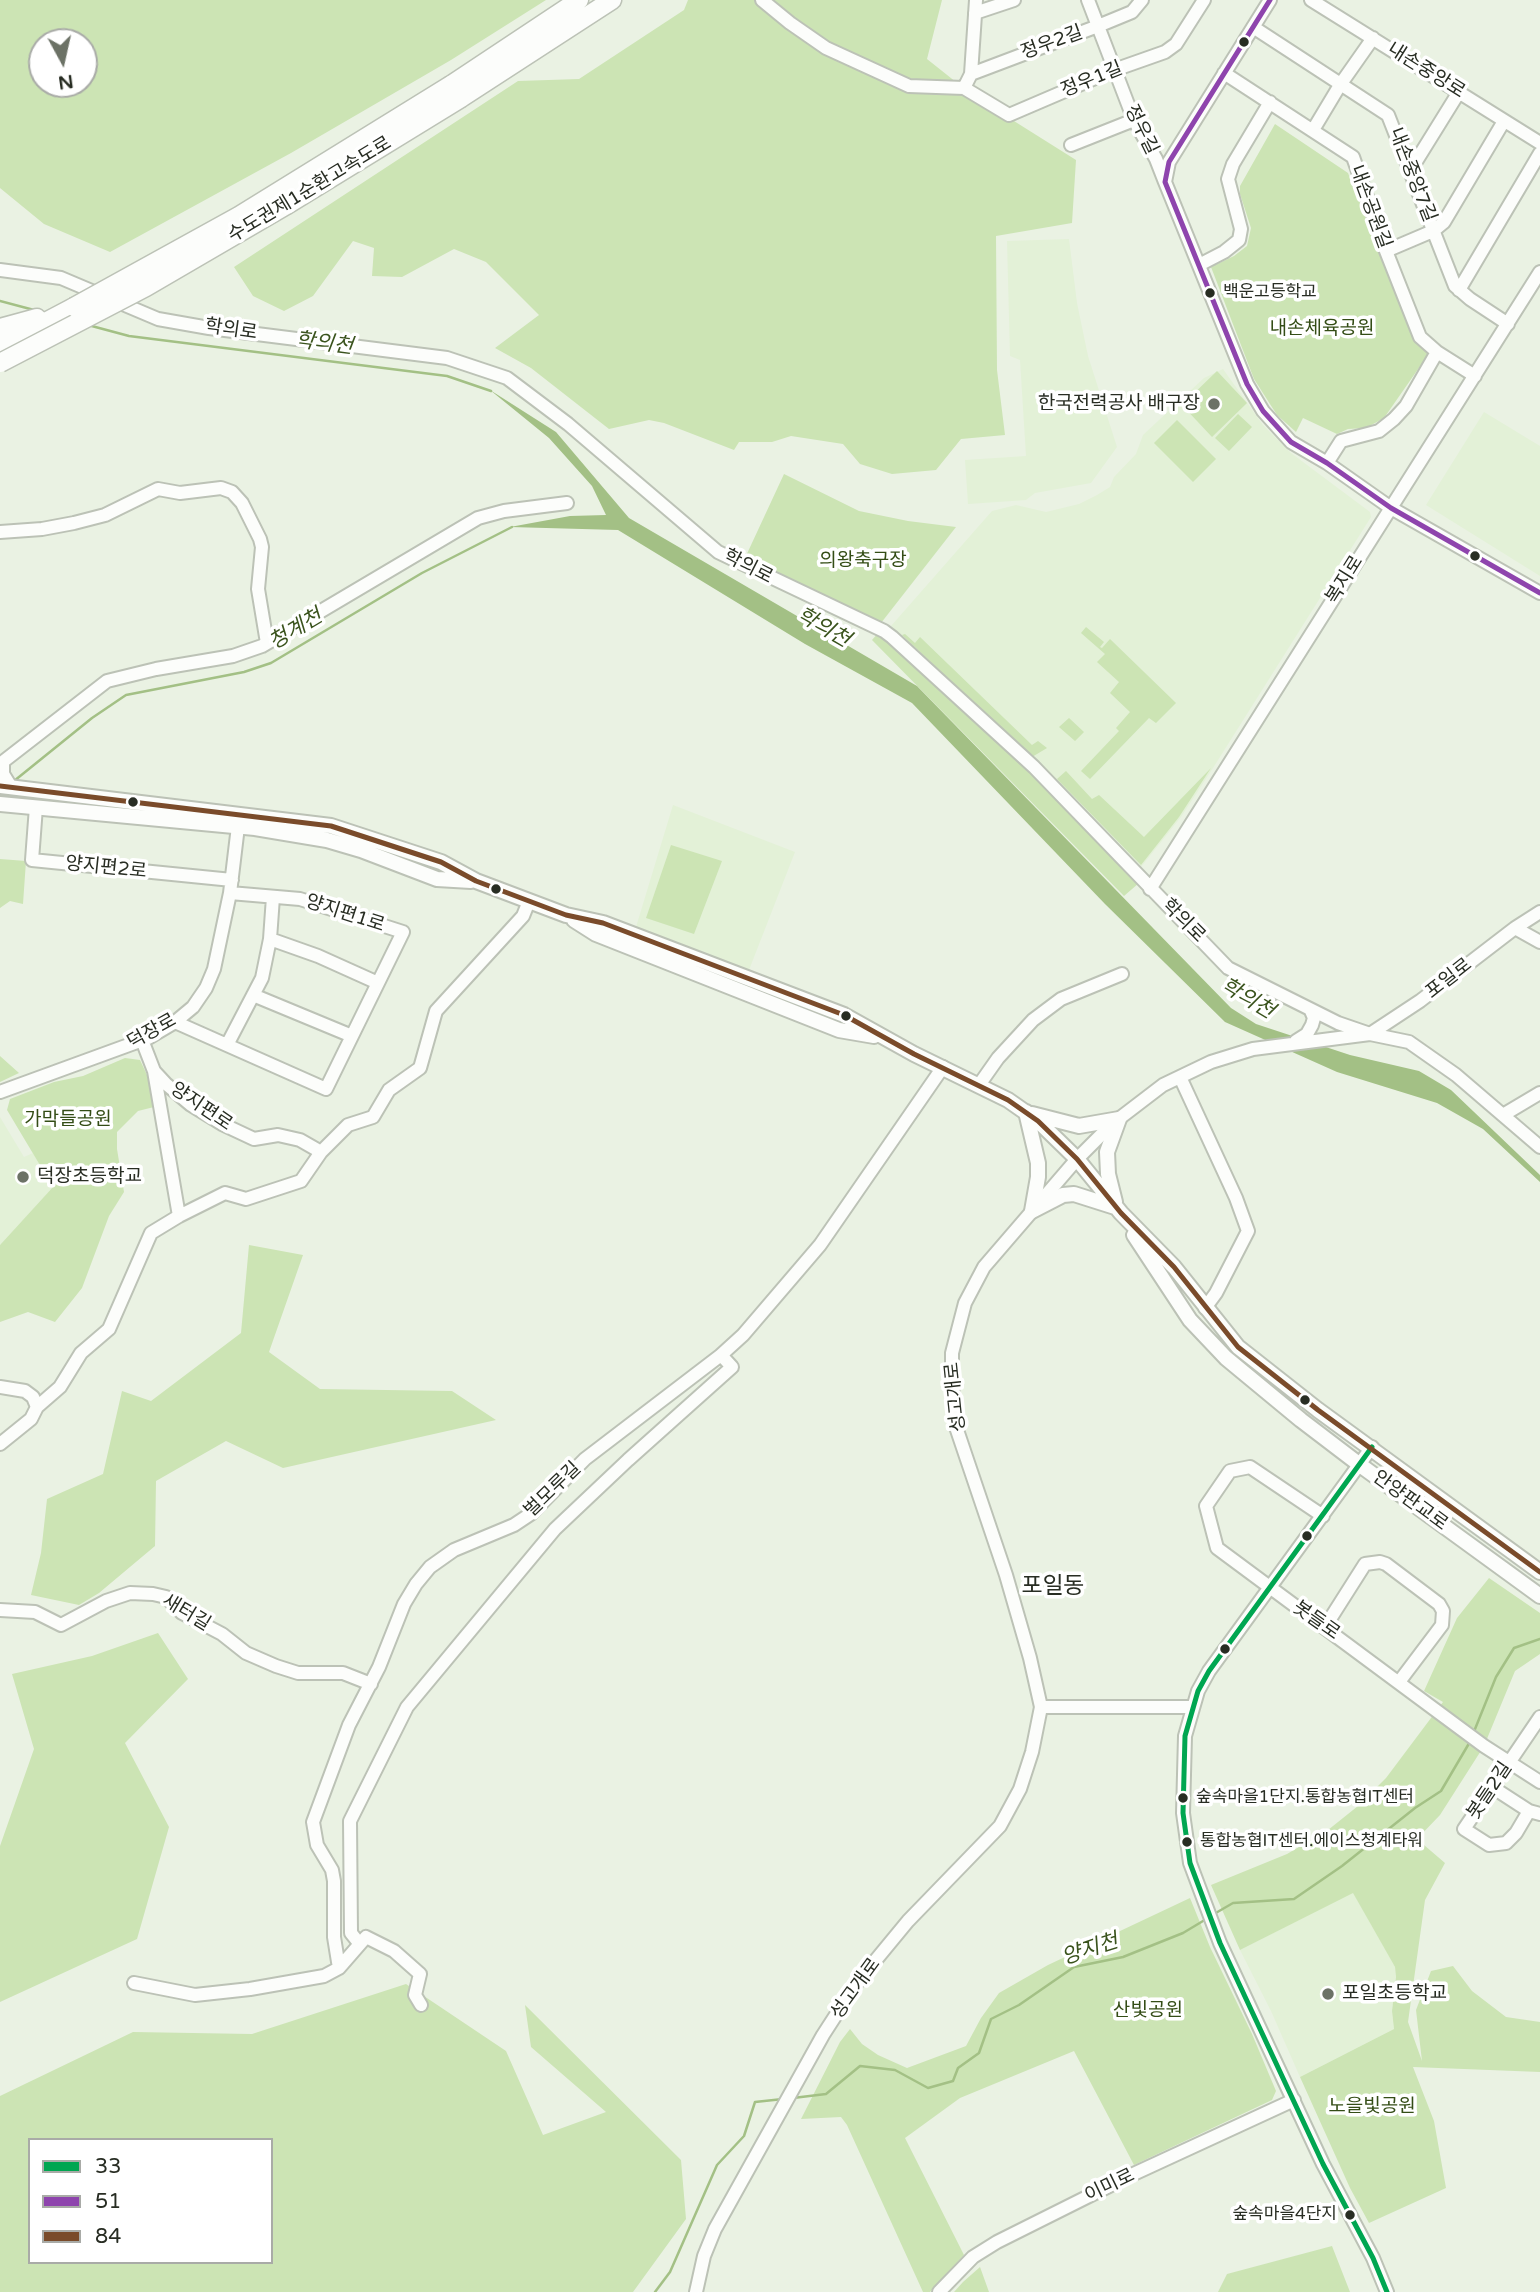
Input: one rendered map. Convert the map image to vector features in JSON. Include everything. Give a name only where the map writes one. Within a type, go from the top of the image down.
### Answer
[{"type":"highway","name":"수도권제1순환고속도로","points":[[0,363],[157,281],[285,206],[456,91],[579,0]]},
{"type":"highway","name":"수도권제1순환고속도로","points":[[0,346],[239,216],[611,0]]},
{"type":"highway","points":[[0,328],[74,307]]},
{"type":"main road","name":"안양판교로","points":[[3,775],[36,790],[239,821]]},
{"type":"main road","name":"안양판교로","points":[[0,804],[331,826],[441,862],[475,881],[566,915],[603,923],[844,1015],[979,1085],[1038,1121],[1077,1159],[1118,1210],[1190,1320],[1226,1358],[1360,1465],[1540,1596]]},
{"type":"main road","points":[[1032,1211],[1038,1163],[1026,1112],[1079,1126],[1119,1119],[1107,1152],[1108,1174],[1118,1210]]},
{"type":"main road","points":[[1032,1211],[1063,1195],[1074,1194],[1118,1210]]},
{"type":"main road","name":"안양판교로","points":[[1118,1210],[1174,1267],[1205,1308],[1248,1355],[1318,1410],[1540,1572]]},
{"type":"street","points":[[762,0],[826,48],[909,86],[964,88],[971,74],[975,7],[1014,0]]},
{"type":"street","name":"정우길","points":[[1088,0],[1114,70],[1135,120],[1156,159],[1247,384],[1263,411],[1291,442],[1391,508],[1540,593]]},
{"type":"street","name":"정우2길","points":[[971,74],[1132,12],[1142,0]]},
{"type":"street","name":"정우1길","points":[[964,88],[1009,115],[1114,70],[1165,52],[1176,44],[1203,0]]},
{"type":"street","points":[[1165,182],[1169,162],[1270,0]]},
{"type":"street","name":"내손중앙로","points":[[1311,0],[1540,143]]},
{"type":"street","name":"내손중앙7길","points":[[1253,27],[1388,115],[1455,286],[1508,324]]},
{"type":"street","points":[[1313,130],[1373,38]]},
{"type":"street","name":"내손공원길","points":[[1224,73],[1353,157],[1420,337],[1437,352],[1475,376]]},
{"type":"street","points":[[1410,171],[1459,92]]},
{"type":"street","points":[[1199,265],[1224,252],[1239,240],[1241,229],[1228,179],[1233,164],[1270,102]]},
{"type":"street","points":[[1071,145],[1135,120]]},
{"type":"street","points":[[1386,251],[1433,232],[1444,222],[1504,121]]},
{"type":"street","points":[[1459,290],[1540,153]]},
{"type":"street","name":"학의로","points":[[0,270],[61,278],[158,319],[447,358],[507,378],[568,424],[718,552],[892,637],[1034,767],[1228,968],[1312,1014],[1370,1034],[1409,1042],[1456,1075],[1540,1147]]},
{"type":"street","name":"복지로","points":[[1150,889],[1540,272]]},
{"type":"street","points":[[1326,463],[1341,442],[1379,431],[1394,419],[1406,406],[1437,352]]},
{"type":"street","points":[[0,532],[42,529],[105,515],[158,489],[180,493],[221,488],[232,492],[242,503],[262,547],[258,589],[267,643]]},
{"type":"street","points":[[3,775],[107,681],[156,669],[233,656],[267,643],[478,518],[505,511],[567,503]]},
{"type":"street","name":"양지편2로","points":[[36,807],[32,860],[231,887]]},
{"type":"street","name":"덕장로","points":[[0,1092],[142,1041],[175,1022],[193,1007],[206,988],[214,969],[231,887],[239,821]]},
{"type":"street","name":"양지편1로","points":[[175,1022],[326,1088],[403,932],[300,899],[273,897],[231,887]]},
{"type":"street","points":[[227,1045],[262,978],[270,939],[273,897]]},
{"type":"street","points":[[0,1444],[31,1419],[37,1407],[60,1387],[81,1353],[109,1329],[151,1233],[225,1193],[246,1199],[301,1181],[321,1152],[348,1125],[373,1116],[388,1090],[420,1068],[436,1011],[523,916],[529,901]]},
{"type":"street","name":"포일로","points":[[1180,1077],[1211,1062],[1253,1049],[1370,1034],[1420,1001],[1540,912]]},
{"type":"street","points":[[1515,928],[1540,942]]},
{"type":"street","points":[[270,939],[318,956],[378,983]]},
{"type":"street","points":[[979,1085],[998,1058],[1032,1020],[1061,999],[1122,974]]},
{"type":"street","points":[[253,995],[352,1037]]},
{"type":"street","points":[[1295,1043],[1307,1034],[1312,1014]]},
{"type":"street","name":"양지편로","points":[[142,1041],[154,1071],[166,1084],[191,1105],[222,1125],[254,1139],[278,1135],[300,1140],[321,1152]]},
{"type":"street","name":"벌모루길","points":[[339,1968],[334,1937],[334,1881],[332,1870],[317,1845],[313,1822],[349,1725],[379,1667],[404,1604],[430,1567],[454,1550],[514,1525],[532,1513],[585,1459],[721,1355],[743,1335],[820,1245],[943,1067]]},
{"type":"street","points":[[154,1071],[179,1216]]},
{"type":"street","points":[[1077,1159],[1119,1119],[1163,1085],[1180,1077],[1236,1198],[1248,1231],[1216,1293],[1205,1308]]},
{"type":"street","points":[[1503,1115],[1540,1093]]},
{"type":"street","name":"성고개로","points":[[696,2292],[704,2256],[715,2229],[823,2035],[856,1984],[908,1920],[1000,1826],[1020,1789],[1032,1752],[1041,1707],[1006,1574],[956,1427],[952,1353],[965,1303],[984,1267],[1077,1159]]},
{"type":"street","points":[[359,1943],[351,1933],[350,1821],[407,1707],[555,1529],[732,1367],[721,1355]]},
{"type":"street","points":[[0,1387],[25,1391],[33,1397],[37,1407]]},
{"type":"street","points":[[1372,1447],[1209,1671],[1198,1691],[1185,1736],[1183,1813],[1189,1863],[1209,1917],[1323,2164],[1373,2258],[1387,2292]]},
{"type":"street","name":"봇들로","points":[[1323,1516],[1250,1467],[1230,1471],[1206,1506],[1217,1548],[1509,1764],[1540,1782]]},
{"type":"street","points":[[1325,1627],[1365,1564],[1386,1564],[1439,1604],[1443,1611],[1442,1625],[1399,1682]]},
{"type":"street","name":"새터길","points":[[0,1610],[35,1612],[61,1625],[106,1601],[130,1593],[153,1594],[166,1597],[182,1613],[222,1634],[246,1653],[276,1666],[298,1673],[343,1673],[371,1684]]},
{"type":"street","points":[[1041,1707],[1193,1707]]},
{"type":"street","name":"봇들2길","points":[[1535,1812],[1506,1843],[1489,1845],[1464,1829],[1509,1764],[1536,1733],[1540,1717]]},
{"type":"street","points":[[1492,1787],[1535,1812]]},
{"type":"street","points":[[134,1983],[195,1995],[324,1976],[339,1968],[366,1937],[394,1951],[420,1974],[415,1995],[421,2005]]},
{"type":"street","name":"이미로","points":[[939,2292],[973,2257],[998,2242],[1127,2177],[1294,2100]]},
{"type":"shaded area","points":[[1069,239],[1077,303],[1088,356],[1117,447],[1091,483],[1035,493],[1026,500],[968,504],[965,460],[1026,456],[1020,360],[1010,356],[1007,241]]},
{"type":"shaded area","points":[[1223,369],[1263,425],[1291,453],[1370,512],[1371,517],[1181,817],[1141,867],[1047,771],[891,626],[992,511],[1016,505],[1046,512],[1079,504],[1097,495],[1110,487],[1114,477],[1136,454],[1143,435],[1204,378]]},
{"type":"shaded area","name":"학의천","points":[[490,390],[556,432],[629,518],[917,686],[1231,1008],[1256,1024],[1350,1055],[1419,1071],[1451,1090],[1540,1175],[1540,1182],[1483,1129],[1437,1103],[1337,1072],[1225,1022],[1105,904],[912,703],[805,644],[618,530],[510,527],[570,516],[606,515],[592,486],[549,438]]},
{"type":"shaded area","points":[[1484,412],[1540,446],[1540,576],[1426,505]]},
{"type":"shaded area","points":[[673,805],[795,852],[749,970],[636,927]]},
{"type":"shaded area","name":"덕장초등학교","points":[[0,1117],[24,1157],[33,1153],[53,1187],[0,1245]]},
{"type":"shaded area","name":"포일초등학교","points":[[1353,1892],[1395,1967],[1392,2011],[1394,2029],[1300,2077],[1240,1950]]},
{"type":"green space","points":[[0,0],[546,0],[451,60],[291,153],[110,252],[44,224],[0,188]]},
{"type":"green space","points":[[688,0],[942,0],[927,59],[971,94],[1076,160],[1072,223],[996,236],[997,370],[1005,435],[961,439],[936,470],[892,474],[860,464],[843,444],[791,436],[772,442],[739,442],[734,450],[664,423],[649,420],[609,429],[531,368],[495,348],[539,315],[486,262],[454,249],[402,277],[372,276],[374,248],[353,241],[313,296],[284,311],[253,296],[234,267],[518,81],[579,79],[684,10]]},
{"type":"green space","name":"내손체육공원","points":[[1275,124],[1348,173],[1413,336],[1430,352],[1384,418],[1366,428],[1348,429],[1337,434],[1303,418],[1296,432],[1277,415],[1254,379],[1211,267],[1247,246],[1251,228],[1240,186]]},
{"type":"green space","name":"한국전력공사 배구장","points":[[1217,371],[1247,403],[1212,437],[1182,405]]},
{"type":"green space","points":[[1238,414],[1252,427],[1229,451],[1215,438]]},
{"type":"green space","points":[[1177,420],[1216,459],[1193,482],[1154,443]]},
{"type":"green space","name":"의왕축구장","points":[[784,474],[859,511],[956,527],[881,623],[745,558]]},
{"type":"green space","points":[[1086,627],[1104,642],[1100,647],[1102,648],[1110,639],[1176,703],[1156,723],[1149,718],[1090,779],[1081,771],[1119,731],[1116,728],[1130,712],[1110,693],[1119,682],[1097,662],[1105,654],[1081,633]]},
{"type":"green space","points":[[879,632],[1031,770],[1139,883],[1124,896],[872,640]]},
{"type":"green space","points":[[905,634],[915,643],[920,637],[1032,745],[1038,741],[1047,748],[1032,757],[902,635]]},
{"type":"green space","points":[[1069,718],[1084,732],[1075,741],[1059,727]]},
{"type":"green space","points":[[1211,768],[1179,817],[1141,865],[1057,779],[1066,771],[1092,799],[1099,795],[1144,837]]},
{"type":"green space","points":[[671,845],[722,861],[694,934],[646,918]]},
{"type":"green space","points":[[0,859],[26,861],[23,904],[10,901],[0,908]]},
{"type":"green space","points":[[0,1056],[19,1073],[0,1082]]},
{"type":"green space","name":"가막들공원","points":[[125,1058],[140,1060],[148,1077],[154,1107],[138,1111],[117,1132],[124,1192],[109,1216],[82,1288],[55,1322],[28,1312],[0,1322],[0,1245],[53,1187],[7,1110],[10,1099],[54,1082],[83,1076]]},
{"type":"green space","points":[[249,1245],[303,1255],[269,1352],[320,1389],[452,1391],[496,1420],[283,1468],[226,1441],[156,1481],[155,1546],[99,1593],[79,1605],[31,1595],[41,1553],[47,1499],[103,1474],[122,1391],[151,1401],[241,1333]]},
{"type":"green space","name":"노을빛공원","points":[[1489,1578],[1540,1613],[1540,1654],[1515,1671],[1484,1746],[1440,1815],[1417,1839],[1445,1863],[1425,1900],[1408,2022],[1422,2061],[1416,2010],[1431,1971],[1453,1966],[1472,1991],[1506,2017],[1540,2022],[1540,2072],[1413,2067],[1434,2121],[1446,2188],[1369,2223],[1350,2188],[1300,2077],[1394,2029],[1392,2011],[1395,1967],[1353,1893],[1240,1950],[1211,1885],[1287,1854],[1328,1830],[1358,1806],[1386,1778],[1443,1702],[1424,1691],[1457,1618]]},
{"type":"green space","points":[[158,1633],[188,1679],[125,1743],[169,1827],[137,1939],[0,2002],[0,1846],[34,1749],[12,1674],[92,1656]]},
{"type":"green space","name":"산빛공원","points":[[1190,1898],[1276,2091],[1272,2100],[1134,2165],[1074,2051],[960,2098],[905,2138],[964,2255],[930,2292],[923,2292],[847,2125],[841,2117],[801,2119],[840,2042],[850,2029],[862,2044],[878,2055],[907,2068],[966,2046],[999,1993],[1048,1965]]},
{"type":"green space","points":[[406,1984],[506,2051],[543,2135],[606,2112],[531,2047],[525,2005],[681,2160],[686,2219],[633,2292],[0,2292],[0,2096],[133,2032],[252,2034]]},
{"type":"green space","points":[[1332,2246],[1350,2292],[1218,2292],[1227,2274]]},
{"type":"green space","points":[[980,2267],[989,2292],[954,2292],[963,2282]]},
{"type":"waterway","name":"학의천","points":[[0,301],[34,310]]},
{"type":"waterway","name":"학의천","points":[[88,325],[129,336],[447,376],[491,391]]},
{"type":"waterway","name":"청계천","points":[[14,781],[92,718],[126,695],[244,672],[271,663],[422,573],[512,527]]},
{"type":"waterway","name":"양지천","points":[[1473,1734],[1496,1677],[1514,1648],[1540,1639]]},
{"type":"waterway","name":"양지천","points":[[1214,1914],[1233,1903],[1294,1899],[1441,1791],[1471,1740]]},
{"type":"waterway","name":"양지천","points":[[793,2098],[826,2094],[860,2066],[895,2070],[928,2088],[953,2081],[958,2068],[979,2053],[991,2019],[1019,2005],[1074,1967],[1123,1957],[1183,1933],[1208,1918]]},
{"type":"waterway","name":"양지천","points":[[655,2292],[670,2272],[717,2165],[744,2136],[755,2102],[783,2099]]},
{"type":"transit line","name":"51","points":[[1270,0],[1169,162],[1165,182],[1247,384],[1263,411],[1291,442],[1327,463],[1391,508],[1540,593]]},
{"type":"transit line","name":"84","points":[[0,786],[331,826],[441,862],[476,881],[566,915],[603,923],[844,1015],[914,1054],[1008,1100],[1038,1121],[1077,1159],[1121,1213],[1174,1267],[1238,1347],[1318,1410],[1540,1572]]},
{"type":"transit line","name":"33","points":[[1372,1447],[1209,1671],[1198,1691],[1185,1736],[1183,1813],[1190,1863],[1220,1943],[1323,2164],[1373,2258],[1387,2292]]},
{"type":"place","name":"백운고등학교","points":[[1210,293]]},
{"type":"place","name":"한국전력공사 배구장","points":[[1214,404]]},
{"type":"place","name":"덕장초등학교","points":[[23,1177]]},
{"type":"place","name":"숲속마을1단지.통합농협IT센터","points":[[1183,1798]]},
{"type":"place","name":"통합농협IT센터.에이스청계타워","points":[[1187,1842]]},
{"type":"place","name":"포일초등학교","points":[[1328,1994]]},
{"type":"place","name":"숲속마을4단지","points":[[1350,2215]]},
{"type":"district","name":"포일동","points":[[1053,1587]]}]
